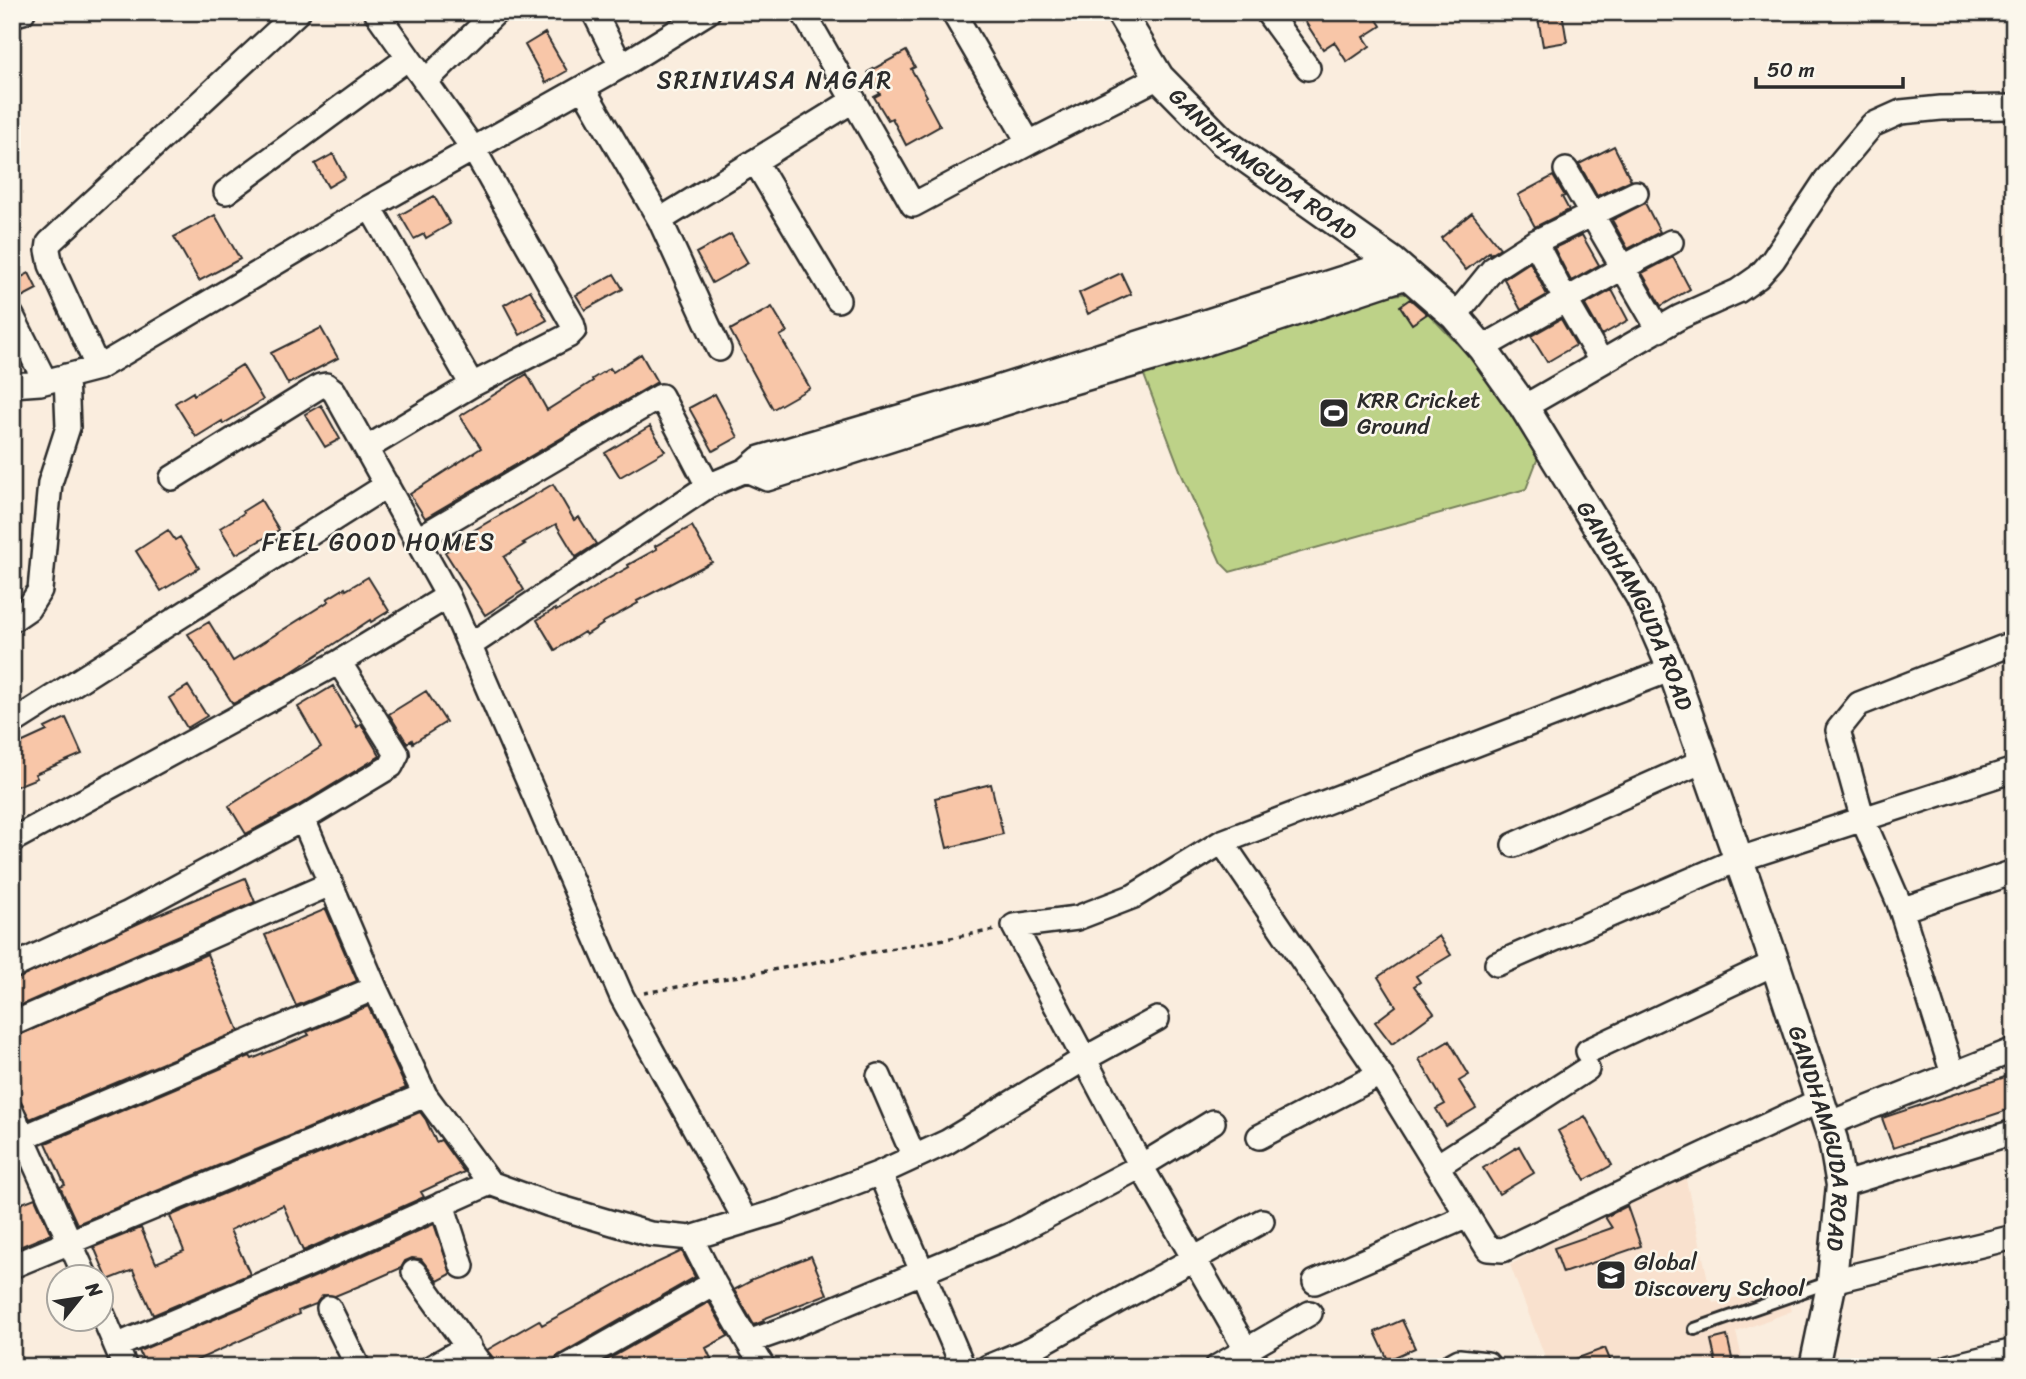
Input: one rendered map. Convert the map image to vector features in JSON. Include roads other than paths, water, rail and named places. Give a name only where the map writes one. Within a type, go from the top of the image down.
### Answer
[{"type":"street","points":[[12,15],[23,12]]},
{"type":"street","points":[[98,368],[51,265],[49,243],[299,12]]},
{"type":"street","points":[[367,448],[472,385],[574,330],[474,150],[376,12]]},
{"type":"street","points":[[425,82],[496,12]]},
{"type":"street","points":[[594,12],[621,66]]},
{"type":"street","points":[[12,385],[98,368],[370,208],[621,66],[708,12]]},
{"type":"street","points":[[803,12],[913,205],[1159,77]]},
{"type":"street","points":[[953,12],[1029,143]]},
{"type":"street","points":[[1267,12],[1308,68]]},
{"type":"street","name":"GANDHAMGUDA ROAD","points":[[1128,15],[1159,77],[1222,141],[1401,269],[1455,316],[1482,348],[1524,407],[1640,596],[1672,669],[1833,1140],[1841,1185],[1832,1281],[1814,1367]]},
{"type":"street","points":[[226,192],[408,58]]},
{"type":"street","points":[[583,88],[660,220],[719,349]]},
{"type":"street","points":[[660,220],[854,100]]},
{"type":"street","points":[[1524,407],[1680,317],[1738,291],[1758,277],[1773,260],[1826,180],[1872,125],[1901,112],[1941,108],[2014,107]]},
{"type":"street","points":[[754,161],[838,300]]},
{"type":"street","points":[[1566,170],[1659,330]]},
{"type":"street","points":[[1455,316],[1493,269],[1535,242],[1636,193]]},
{"type":"street","points":[[370,208],[472,385]]},
{"type":"street","points":[[1535,242],[1601,361]]},
{"type":"street","points":[[1482,348],[1565,299],[1671,242]]},
{"type":"street","points":[[469,646],[708,486],[746,470],[760,458],[927,418],[1111,362],[1202,345],[1401,269]]},
{"type":"street","points":[[12,316],[56,378],[68,427],[50,483],[40,590],[28,608],[12,620]]},
{"type":"street","points":[[172,478],[320,386],[327,385],[334,391],[447,596],[622,997],[746,1221]]},
{"type":"street","points":[[416,540],[661,396],[708,486]]},
{"type":"street","points":[[12,723],[387,485]]},
{"type":"street","points":[[12,840],[338,662],[447,596]]},
{"type":"street","points":[[1953,1074],[1901,910],[1863,820],[1838,730],[1858,704],[2014,643]]},
{"type":"street","points":[[12,967],[127,914],[303,819],[391,766],[397,754],[338,662]]},
{"type":"street","points":[[1252,1358],[1141,1166],[1014,926],[1077,918],[1134,895],[1222,842],[1672,669]]},
{"type":"street","points":[[1514,845],[1703,761]]},
{"type":"street","points":[[1497,964],[1737,860],[2014,770]]},
{"type":"street","points":[[303,819],[375,988],[425,1095],[490,1183],[621,1227],[650,1234],[691,1238],[783,1210],[880,1173],[947,1142],[1157,1018]]},
{"type":"street","points":[[1222,842],[1380,1074],[1488,1249],[1503,1250],[1628,1190],[1824,1112],[1953,1074],[2014,1050]]},
{"type":"street","points":[[1901,910],[2014,872]]},
{"type":"street","points":[[12,1024],[330,884]]},
{"type":"street","points":[[1437,1166],[1588,1060],[1775,964]]},
{"type":"street","points":[[18,1140],[375,988]]},
{"type":"street","points":[[1259,1137],[1380,1074]]},
{"type":"street","points":[[879,1076],[914,1157]]},
{"type":"street","points":[[12,1266],[425,1095]]},
{"type":"street","points":[[12,1113],[18,1140],[80,1264]]},
{"type":"street","points":[[748,1342],[1010,1235],[1141,1166],[1213,1122]]},
{"type":"street","points":[[1841,1185],[2014,1132]]},
{"type":"street","points":[[880,1173],[962,1367]]},
{"type":"street","points":[[111,1334],[120,1356],[307,1265],[490,1183]]},
{"type":"street","points":[[442,1204],[463,1266]]},
{"type":"street","points":[[1315,1282],[1468,1216]]},
{"type":"street","points":[[988,1367],[1031,1349],[1262,1221]]},
{"type":"street","points":[[1832,1281],[2014,1237]]},
{"type":"street","points":[[691,1238],[762,1366]]},
{"type":"street","points":[[414,1272],[482,1367]]},
{"type":"street","points":[[566,1367],[714,1283]]},
{"type":"street","points":[[329,1308],[354,1365]]},
{"type":"street","points":[[1217,1367],[1252,1358],[1310,1313]]},
{"type":"street","points":[[432,1367],[469,1346]]},
{"type":"street","points":[[1949,1367],[2014,1351]]},
{"type":"street","points":[[1448,1367],[1459,1361],[1487,1364],[1488,1367]]},
{"type":"lane","points":[[1695,1329],[1832,1281]]},
{"type":"place","name":"KRR Cricket Ground","points":[[1334,413]]},
{"type":"place","name":"Global Discovery School","points":[[1611,1275]]},
{"type":"district","name":"SRINIVASA NAGAR","points":[[775,80]]},
{"type":"district","name":"FEEL GOOD HOMES","points":[[379,542]]}]
